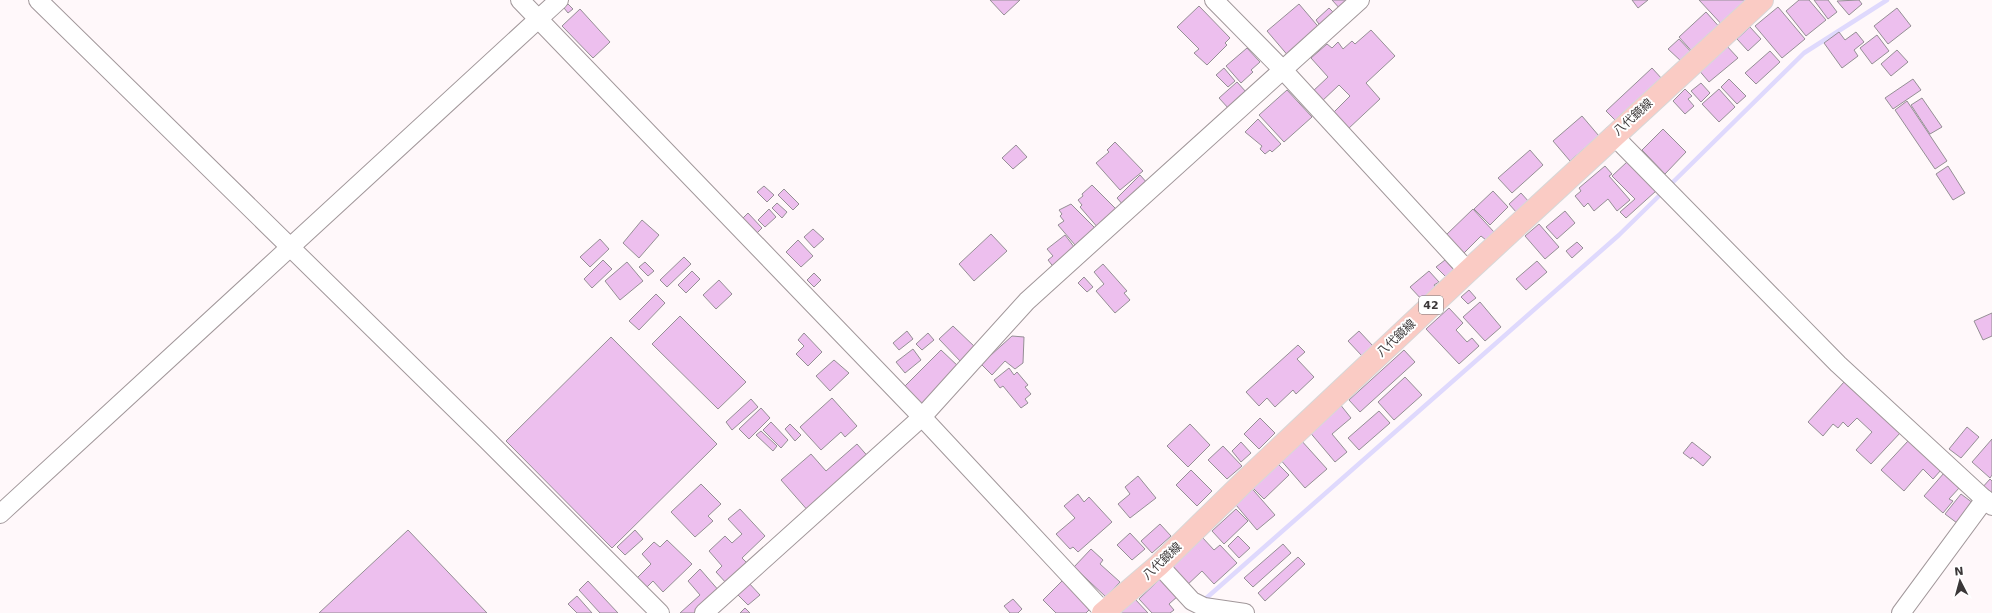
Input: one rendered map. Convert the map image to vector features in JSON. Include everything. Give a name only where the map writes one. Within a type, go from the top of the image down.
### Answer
[{"type":"main road","name":"八代鏡線","points":[[1104,613],[1159,565],[1468,271],[1762,0]]},
{"type":"street","points":[[38,0],[289,248],[486,439],[660,613]]},
{"type":"street","points":[[520,0],[922,417],[1104,613]]},
{"type":"street","points":[[0,514],[560,0]]},
{"type":"street","points":[[1214,0],[1284,71],[1468,271]]},
{"type":"street","points":[[704,613],[922,417],[1027,301],[1284,71],[1360,0]]},
{"type":"street","points":[[1614,135],[1838,364],[1988,502],[1901,613]]},
{"type":"street","points":[[1159,565],[1198,604],[1245,613]]},
{"type":"building","points":[[990,0],[1020,0],[1004,15]]},
{"type":"building","points":[[1332,0],[1355,0],[1342,11]]},
{"type":"building","points":[[1632,0],[1648,0],[1638,8]]},
{"type":"building","points":[[1699,0],[1746,0],[1725,28]]},
{"type":"building","points":[[1799,0],[1809,0],[1826,20],[1806,36],[1786,11]]},
{"type":"building","points":[[1814,0],[1828,0],[1837,12],[1828,19]]},
{"type":"building","points":[[1859,0],[1862,4],[1849,15],[1837,1]]},
{"type":"building","points":[[568,4],[573,9],[568,13],[564,8]]},
{"type":"building","points":[[1299,4],[1322,31],[1290,58],[1267,31]]},
{"type":"building","points":[[1199,6],[1230,38],[1225,43],[1227,45],[1207,65],[1194,53],[1199,49],[1177,27]]},
{"type":"building","points":[[1778,7],[1805,39],[1782,58],[1755,26]]},
{"type":"building","points":[[1329,8],[1335,14],[1321,27],[1316,20]]},
{"type":"building","points":[[1897,8],[1911,26],[1888,44],[1874,26]]},
{"type":"building","points":[[580,9],[610,42],[593,58],[562,26]]},
{"type":"building","points":[[1706,12],[1723,31],[1696,56],[1679,37]]},
{"type":"building","points":[[1750,27],[1761,39],[1748,51],[1737,39]]},
{"type":"building","points":[[1371,30],[1395,56],[1366,83],[1380,99],[1348,129],[1333,113],[1350,96],[1339,85],[1321,102],[1312,92],[1328,77],[1311,58],[1327,44],[1332,48],[1338,42],[1343,49],[1352,41],[1355,44]]},
{"type":"building","points":[[1839,32],[1845,40],[1856,32],[1864,42],[1854,50],[1858,56],[1842,68],[1824,43]]},
{"type":"building","points":[[1877,35],[1889,51],[1872,64],[1860,48]]},
{"type":"building","points":[[1679,39],[1692,53],[1682,62],[1668,49]]},
{"type":"building","points":[[1725,44],[1738,58],[1709,82],[1697,68]]},
{"type":"building","points":[[1247,48],[1260,62],[1251,70],[1253,72],[1241,83],[1226,66]]},
{"type":"building","points":[[1897,50],[1908,62],[1891,76],[1881,64]]},
{"type":"building","points":[[1770,51],[1780,62],[1756,84],[1745,73]]},
{"type":"building","points":[[1224,68],[1235,81],[1228,87],[1216,75]]},
{"type":"building","points":[[1652,68],[1663,80],[1626,114],[1624,112],[1615,120],[1606,111]]},
{"type":"building","points":[[1729,79],[1746,96],[1737,104],[1721,87]]},
{"type":"building","points":[[1913,79],[1921,90],[1893,109],[1885,98]]},
{"type":"building","points":[[1237,82],[1247,93],[1229,109],[1219,98]]},
{"type":"building","points":[[1701,83],[1710,93],[1701,102],[1691,91]]},
{"type":"building","points":[[1685,89],[1692,96],[1688,99],[1694,106],[1685,114],[1673,101]]},
{"type":"building","points":[[1719,89],[1735,107],[1719,122],[1702,104]]},
{"type":"building","points":[[1287,90],[1312,117],[1284,142],[1259,115]]},
{"type":"building","points":[[1922,98],[1942,127],[1930,134],[1911,105]]},
{"type":"building","points":[[1907,101],[1947,161],[1935,169],[1895,110]]},
{"type":"building","points":[[1582,116],[1599,136],[1570,161],[1553,141]]},
{"type":"building","points":[[1258,119],[1281,144],[1272,152],[1270,150],[1265,154],[1260,149],[1262,146],[1245,132]]},
{"type":"building","points":[[1663,129],[1686,152],[1665,174],[1642,150]]},
{"type":"building","points":[[1115,142],[1143,171],[1120,190],[1096,163],[1109,152],[1107,150]]},
{"type":"building","points":[[1016,145],[1027,157],[1013,169],[1002,158]]},
{"type":"building","points":[[1530,150],[1543,165],[1512,193],[1498,178]]},
{"type":"building","points":[[1628,161],[1656,191],[1626,218],[1620,212],[1635,199],[1612,176]]},
{"type":"building","points":[[1605,166],[1612,174],[1609,176],[1630,200],[1617,211],[1608,199],[1594,211],[1588,203],[1584,207],[1575,196],[1581,191],[1579,188]]},
{"type":"building","points":[[1948,166],[1965,193],[1953,200],[1936,174]]},
{"type":"building","points":[[1140,175],[1148,184],[1124,206],[1117,198]]},
{"type":"building","points":[[1092,185],[1116,209],[1099,229],[1080,207],[1082,205],[1078,200]]},
{"type":"building","points":[[764,186],[774,195],[767,202],[757,192]]},
{"type":"building","points":[[784,189],[799,204],[793,210],[778,195]]},
{"type":"building","points":[[1493,191],[1508,207],[1490,225],[1474,209]]},
{"type":"building","points":[[1521,193],[1530,203],[1517,213],[1509,204]]},
{"type":"building","points":[[777,203],[787,212],[782,218],[772,208]]},
{"type":"building","points":[[1071,204],[1095,228],[1075,245],[1058,225],[1064,221],[1060,216],[1062,214],[1059,210]]},
{"type":"building","points":[[769,209],[776,217],[765,227],[758,220]]},
{"type":"building","points":[[1473,209],[1494,232],[1486,240],[1481,236],[1464,253],[1446,235]]},
{"type":"building","points":[[1565,211],[1575,223],[1557,239],[1546,227]]},
{"type":"building","points":[[748,213],[762,228],[754,236],[739,222]]},
{"type":"building","points":[[642,220],[659,235],[639,258],[623,243]]},
{"type":"building","points":[[1539,224],[1559,247],[1545,259],[1525,236]]},
{"type":"building","points":[[813,229],[824,239],[814,248],[804,237]]},
{"type":"building","points":[[991,234],[1007,251],[974,281],[959,264]]},
{"type":"building","points":[[1065,235],[1078,252],[1055,269],[1048,260],[1053,256],[1047,249]]},
{"type":"building","points":[[600,239],[609,249],[590,267],[580,257]]},
{"type":"building","points":[[798,240],[813,256],[801,267],[786,252]]},
{"type":"building","points":[[1577,242],[1583,248],[1572,258],[1566,251]]},
{"type":"building","points":[[684,257],[691,264],[667,287],[660,280]]},
{"type":"building","points":[[603,260],[612,269],[592,288],[584,279]]},
{"type":"building","points":[[1445,260],[1455,271],[1447,278],[1436,267]]},
{"type":"building","points":[[1537,261],[1547,272],[1526,290],[1516,279]]},
{"type":"building","points":[[627,262],[643,281],[620,300],[605,281]]},
{"type":"building","points":[[645,262],[654,271],[648,276],[639,267]]},
{"type":"building","points":[[1103,264],[1127,291],[1124,293],[1130,300],[1115,313],[1096,291],[1104,284],[1094,272]]},
{"type":"building","points":[[692,271],[700,279],[686,293],[678,285]]},
{"type":"building","points":[[1429,271],[1439,282],[1434,285],[1437,289],[1423,301],[1410,287]]},
{"type":"building","points":[[814,273],[821,280],[814,287],[807,280]]},
{"type":"building","points":[[1084,277],[1093,287],[1087,292],[1078,283]]},
{"type":"building","points":[[719,280],[732,294],[716,309],[703,295]]},
{"type":"building","points":[[1469,290],[1476,298],[1468,304],[1461,297]]},
{"type":"building","points":[[656,294],[665,303],[639,330],[629,321]]},
{"type":"building","points":[[1480,302],[1501,327],[1485,341],[1463,317]]},
{"type":"building","points":[[1449,308],[1463,323],[1456,330],[1467,342],[1472,338],[1479,346],[1459,364],[1426,329]]},
{"type":"building","points":[[1992,313],[1992,336],[1983,340],[1974,321]]},
{"type":"building","points":[[680,316],[746,382],[718,409],[652,344]]},
{"type":"building","points":[[953,326],[976,348],[962,363],[939,339]]},
{"type":"building","points":[[907,331],[913,339],[899,350],[893,343]]},
{"type":"building","points":[[1359,331],[1373,346],[1362,356],[1348,341]]},
{"type":"building","points":[[804,333],[822,352],[808,366],[796,354],[804,346],[798,340]]},
{"type":"building","points":[[928,333],[934,340],[922,350],[916,344]]},
{"type":"building","points":[[1012,336],[1024,337],[1023,363],[1015,369],[1005,361],[992,375],[981,364]]},
{"type":"building","points":[[611,337],[717,444],[612,548],[506,441]]},
{"type":"building","points":[[1298,345],[1305,352],[1297,359],[1314,377],[1296,394],[1293,390],[1275,407],[1267,398],[1259,406],[1246,392]]},
{"type":"building","points":[[913,349],[921,360],[905,373],[896,362]]},
{"type":"building","points":[[941,350],[959,367],[921,405],[904,387]]},
{"type":"building","points":[[1404,350],[1415,362],[1360,412],[1349,400]]},
{"type":"building","points":[[834,360],[849,373],[830,391],[816,376]]},
{"type":"building","points":[[1009,368],[1014,375],[1017,372],[1028,385],[1025,387],[1031,394],[1025,399],[1028,403],[1021,408],[1003,386],[1000,388],[994,380]]},
{"type":"building","points":[[1405,377],[1422,395],[1394,420],[1378,402]]},
{"type":"building","points":[[1844,382],[1901,432],[1871,464],[1856,450],[1872,432],[1857,418],[1848,427],[1843,422],[1838,428],[1833,424],[1823,436],[1808,422]]},
{"type":"building","points":[[832,398],[857,426],[845,437],[841,432],[821,450],[800,427]]},
{"type":"building","points":[[751,399],[758,407],[732,430],[726,422]]},
{"type":"building","points":[[1339,403],[1351,418],[1332,434],[1347,452],[1335,462],[1308,430]]},
{"type":"building","points":[[761,408],[770,418],[749,439],[739,429]]},
{"type":"building","points":[[1379,411],[1390,423],[1359,450],[1348,438]]},
{"type":"building","points":[[1260,418],[1275,433],[1259,449],[1244,434]]},
{"type":"building","points":[[771,422],[788,440],[781,448],[763,430]]},
{"type":"building","points":[[790,424],[801,435],[795,441],[785,429]]},
{"type":"building","points":[[1190,424],[1210,445],[1188,467],[1167,446]]},
{"type":"building","points":[[1967,427],[1979,437],[1961,458],[1949,449]]},
{"type":"building","points":[[761,431],[777,446],[773,451],[756,435]]},
{"type":"building","points":[[1300,439],[1327,469],[1305,488],[1279,458]]},
{"type":"building","points":[[1992,439],[1992,475],[1990,478],[1972,462]]},
{"type":"building","points":[[1908,441],[1941,470],[1933,479],[1923,469],[1904,491],[1881,470]]},
{"type":"building","points":[[1241,442],[1251,453],[1241,462],[1232,451]]},
{"type":"building","points":[[1692,442],[1711,457],[1703,466],[1692,457],[1691,459],[1683,453]]},
{"type":"building","points":[[857,444],[871,460],[810,513],[781,480],[811,454],[826,471]]},
{"type":"building","points":[[1223,446],[1242,466],[1227,479],[1208,460]]},
{"type":"building","points":[[1276,462],[1289,475],[1264,499],[1251,486]]},
{"type":"building","points":[[1191,470],[1212,491],[1197,506],[1176,485]]},
{"type":"building","points":[[1944,473],[1960,487],[1949,499],[1953,501],[1943,513],[1924,496]]},
{"type":"building","points":[[1138,476],[1156,498],[1130,518],[1118,504],[1130,494],[1125,487]]},
{"type":"building","points":[[1990,479],[1992,481],[1992,496],[1981,489]]},
{"type":"building","points":[[701,484],[721,504],[708,516],[713,521],[695,537],[671,512]]},
{"type":"building","points":[[1248,484],[1275,515],[1257,530],[1231,499]]},
{"type":"building","points":[[1078,494],[1084,502],[1089,497],[1112,522],[1078,552],[1073,547],[1070,549],[1056,534],[1075,518],[1064,506]]},
{"type":"building","points":[[1961,494],[1973,503],[1957,523],[1945,514]]},
{"type":"building","points":[[740,509],[765,536],[742,558],[749,565],[728,585],[716,572],[722,566],[709,551],[725,536],[732,543],[742,534],[728,519]]},
{"type":"building","points":[[1236,509],[1248,521],[1224,544],[1212,531]]},
{"type":"building","points":[[1160,524],[1171,536],[1152,553],[1141,541]]},
{"type":"building","points":[[408,530],[487,613],[319,613]]},
{"type":"building","points":[[635,530],[643,539],[625,555],[617,547]]},
{"type":"building","points":[[1130,533],[1145,549],[1132,560],[1117,545]]},
{"type":"building","points":[[1238,536],[1250,548],[1239,558],[1228,546]]},
{"type":"building","points":[[1202,537],[1214,550],[1220,545],[1237,563],[1214,584],[1202,571],[1184,588],[1167,569]]},
{"type":"building","points":[[667,540],[692,564],[663,592],[653,581],[645,589],[636,579],[651,564],[642,554],[654,542],[660,547]]},
{"type":"building","points":[[1283,544],[1291,553],[1253,587],[1244,578]]},
{"type":"building","points":[[1091,549],[1103,560],[1100,564],[1120,582],[1106,597],[1074,567]]},
{"type":"building","points":[[1298,557],[1305,564],[1265,601],[1258,593]]},
{"type":"building","points":[[700,569],[720,592],[697,613],[680,613],[700,595],[688,581]]},
{"type":"building","points":[[1161,578],[1178,596],[1169,604],[1174,610],[1170,613],[1152,613],[1139,599]]},
{"type":"building","points":[[1064,579],[1091,608],[1086,613],[1056,613],[1043,600]]},
{"type":"building","points":[[588,581],[618,613],[600,613],[579,590]]},
{"type":"building","points":[[748,582],[760,595],[748,605],[736,593]]},
{"type":"building","points":[[577,596],[592,613],[577,613],[568,604]]},
{"type":"building","points":[[1013,599],[1022,609],[1018,613],[1010,613],[1004,606]]},
{"type":"building","points":[[1135,599],[1148,613],[1119,613]]},
{"type":"building","points":[[745,608],[750,613],[740,613]]},
{"type":"waterway","points":[[1669,186],[1804,53],[1887,0]]},
{"type":"waterway","points":[[1203,601],[1619,235],[1664,191]]}]
